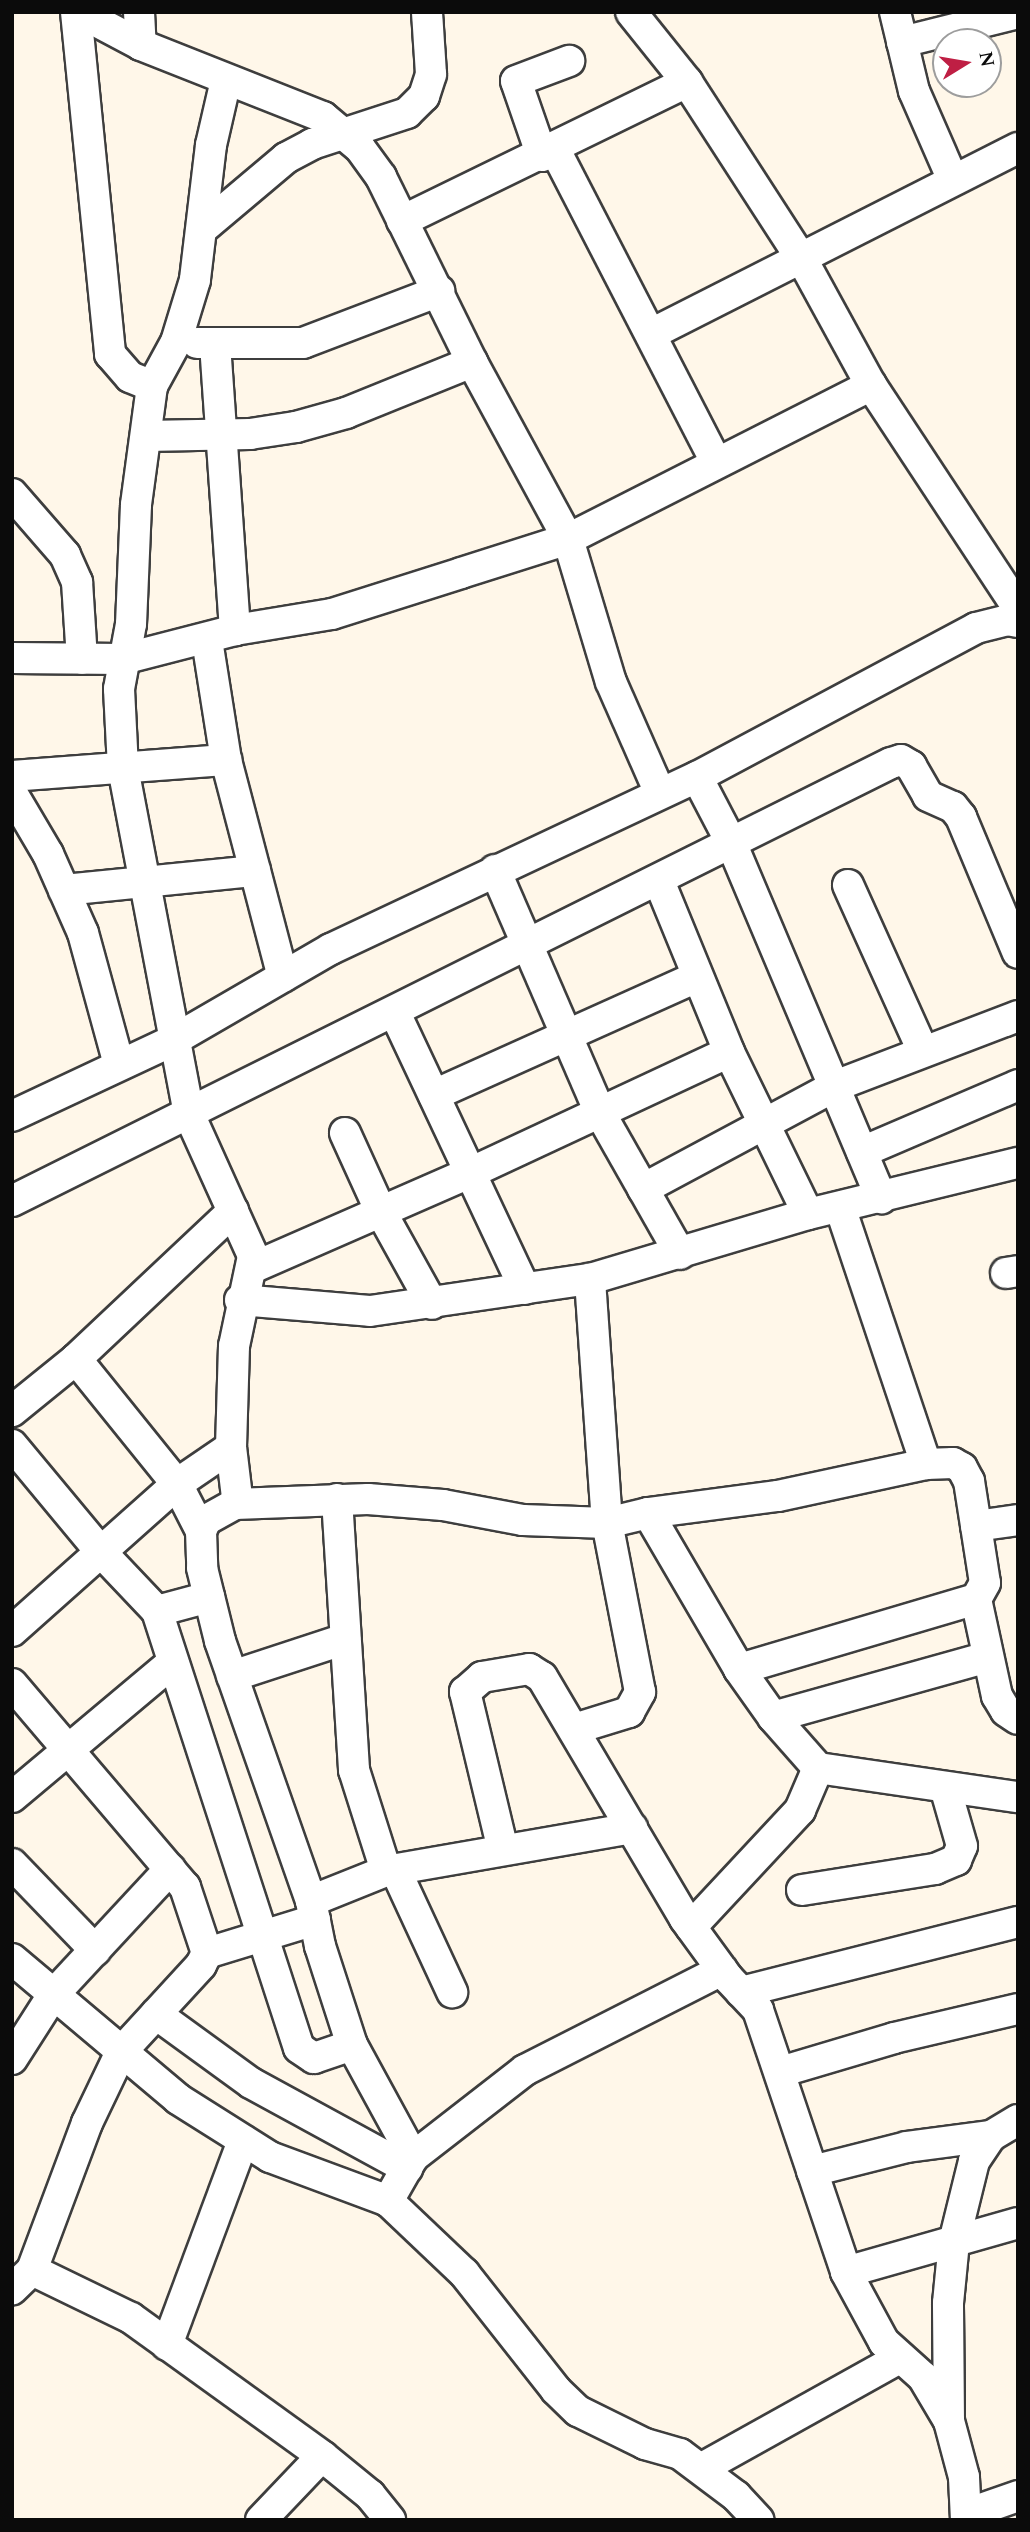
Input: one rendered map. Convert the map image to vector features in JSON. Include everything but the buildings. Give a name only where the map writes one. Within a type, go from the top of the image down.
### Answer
[{"type":"street","points":[[77,12],[141,45],[226,80],[290,102],[348,135],[381,177],[472,362],[568,539],[611,682],[660,793]]},
{"type":"street","points":[[77,12],[83,117],[110,355],[130,377],[152,386]]},
{"type":"street","points":[[139,12],[141,45]]},
{"type":"street","points":[[203,228],[286,158],[313,144],[348,135],[407,113],[424,96],[430,74],[427,12]]},
{"type":"street","points":[[631,12],[687,82],[803,261],[870,385],[1018,608]]},
{"type":"street","points":[[895,12],[914,91],[953,178]]},
{"type":"street","points":[[902,41],[1018,13]]},
{"type":"street","points":[[569,61],[516,80],[549,153],[651,334],[716,462]]},
{"type":"street","points":[[226,80],[211,145],[195,280],[176,342],[152,386],[136,505],[131,624],[119,689],[123,768],[188,1114],[253,1256],[252,1268],[240,1300],[231,1447],[235,1504]]},
{"type":"street","points":[[402,221],[549,153],[687,82]]},
{"type":"street","points":[[651,334],[803,261],[953,178],[1018,148]]},
{"type":"street","points":[[176,342],[303,343],[439,291]]},
{"type":"street","points":[[215,344],[219,435],[235,630]]},
{"type":"street","points":[[146,436],[219,435],[296,428],[346,414],[472,362]]},
{"type":"street","points":[[12,658],[123,659],[207,640],[235,630],[331,614],[568,539],[870,385]]},
{"type":"street","points":[[12,494],[65,555],[73,573],[82,614],[82,659]]},
{"type":"street","points":[[12,1116],[173,1041],[331,949],[697,777],[976,628],[1007,620],[1018,622]]},
{"type":"street","points":[[207,640],[226,761],[283,978]]},
{"type":"street","points":[[12,1201],[659,881],[730,840],[901,760],[911,766],[928,796],[953,807],[961,817],[1007,902],[1018,953]]},
{"type":"street","points":[[12,775],[226,761]]},
{"type":"street","points":[[697,777],[730,840],[881,1198]]},
{"type":"street","points":[[12,793],[64,890],[83,933],[118,1065]]},
{"type":"street","points":[[495,870],[600,1113],[680,1254]]},
{"type":"street","points":[[64,890],[255,871]]},
{"type":"street","points":[[659,881],[729,1052],[808,1214]]},
{"type":"street","points":[[848,886],[922,1049]]},
{"type":"street","points":[[434,1095],[696,976]]},
{"type":"street","points":[[395,1013],[474,1171],[525,1289]]},
{"type":"street","points":[[643,1189],[835,1087],[922,1049],[1018,1016]]},
{"type":"street","points":[[252,1268],[474,1171],[729,1052]]},
{"type":"street","points":[[862,1152],[1018,1085]]},
{"type":"street","points":[[345,1133],[381,1212],[432,1304]]},
{"type":"street","points":[[240,1300],[370,1311],[590,1279],[808,1214],[1018,1163]]},
{"type":"street","points":[[840,1208],[926,1464]]},
{"type":"street","points":[[12,1411],[76,1359],[233,1211]]},
{"type":"street","points":[[574,1730],[629,1712],[640,1692],[607,1523],[590,1279]]},
{"type":"street","points":[[76,1359],[177,1484],[201,1531],[209,1597],[232,1676],[313,1910],[352,2045],[410,2162]]},
{"type":"street","points":[[12,1445],[100,1551],[157,1611],[299,2048],[314,2057],[352,2045]]},
{"type":"street","points":[[12,1631],[177,1484],[231,1447]]},
{"type":"street","points":[[201,1531],[215,1513],[235,1504],[337,1499],[443,1505],[523,1520],[607,1523],[648,1513],[778,1496],[926,1464],[953,1463],[962,1468],[969,1481],[985,1583],[976,1599],[997,1696],[1006,1711],[1018,1719]]},
{"type":"street","points":[[337,1499],[354,1770],[391,1870],[452,1992]]},
{"type":"street","points":[[648,1513],[739,1669],[773,1717],[818,1768],[1018,1797]]},
{"type":"street","points":[[976,1525],[1018,1520]]},
{"type":"street","points":[[157,1611],[209,1597]]},
{"type":"street","points":[[739,1669],[976,1599]]},
{"type":"street","points":[[232,1676],[345,1639]]},
{"type":"street","points":[[773,1717],[988,1657]]},
{"type":"street","points":[[17,1783],[68,1752],[173,1662]]},
{"type":"street","points":[[503,1850],[465,1692],[482,1677],[537,1671],[691,1927],[722,1970],[758,2010],[846,2272],[884,2343],[898,2359],[923,2377],[949,2421]]},
{"type":"street","points":[[12,1684],[185,1887],[207,1953]]},
{"type":"street","points":[[691,1927],[800,1810],[818,1768]]},
{"type":"street","points":[[802,1890],[935,1868],[956,1860],[962,1846],[945,1787]]},
{"type":"street","points":[[408,2520],[370,2495],[322,2456],[131,2318],[22,2279],[87,2123],[121,2052],[207,1953],[263,1937],[391,1870],[632,1828]]},
{"type":"street","points":[[12,1864],[95,1950]]},
{"type":"street","points":[[12,2059],[53,1995],[170,1869]]},
{"type":"street","points":[[741,1992],[1018,1922]]},
{"type":"street","points":[[12,1959],[178,2099],[243,2141],[270,2157],[388,2201],[464,2273],[556,2390],[578,2411],[622,2435],[680,2454],[702,2468],[758,2520]]},
{"type":"street","points":[[388,2201],[410,2162],[525,2070],[722,1970]]},
{"type":"street","points":[[780,2072],[894,2038],[1018,2009]]},
{"type":"street","points":[[156,2014],[251,2083],[410,2162]]},
{"type":"street","points":[[812,2171],[907,2147],[991,2136],[1018,2120]]},
{"type":"street","points":[[991,2136],[974,2161],[954,2242],[948,2303],[949,2421],[964,2477],[966,2517],[1018,2496]]},
{"type":"street","points":[[167,2345],[243,2141]]},
{"type":"street","points":[[846,2272],[1018,2223]]},
{"type":"street","points":[[702,2468],[898,2359]]},
{"type":"street","points":[[261,2520],[322,2456]]},
{"type":"street","points":[[370,2495],[390,2520]]}]
